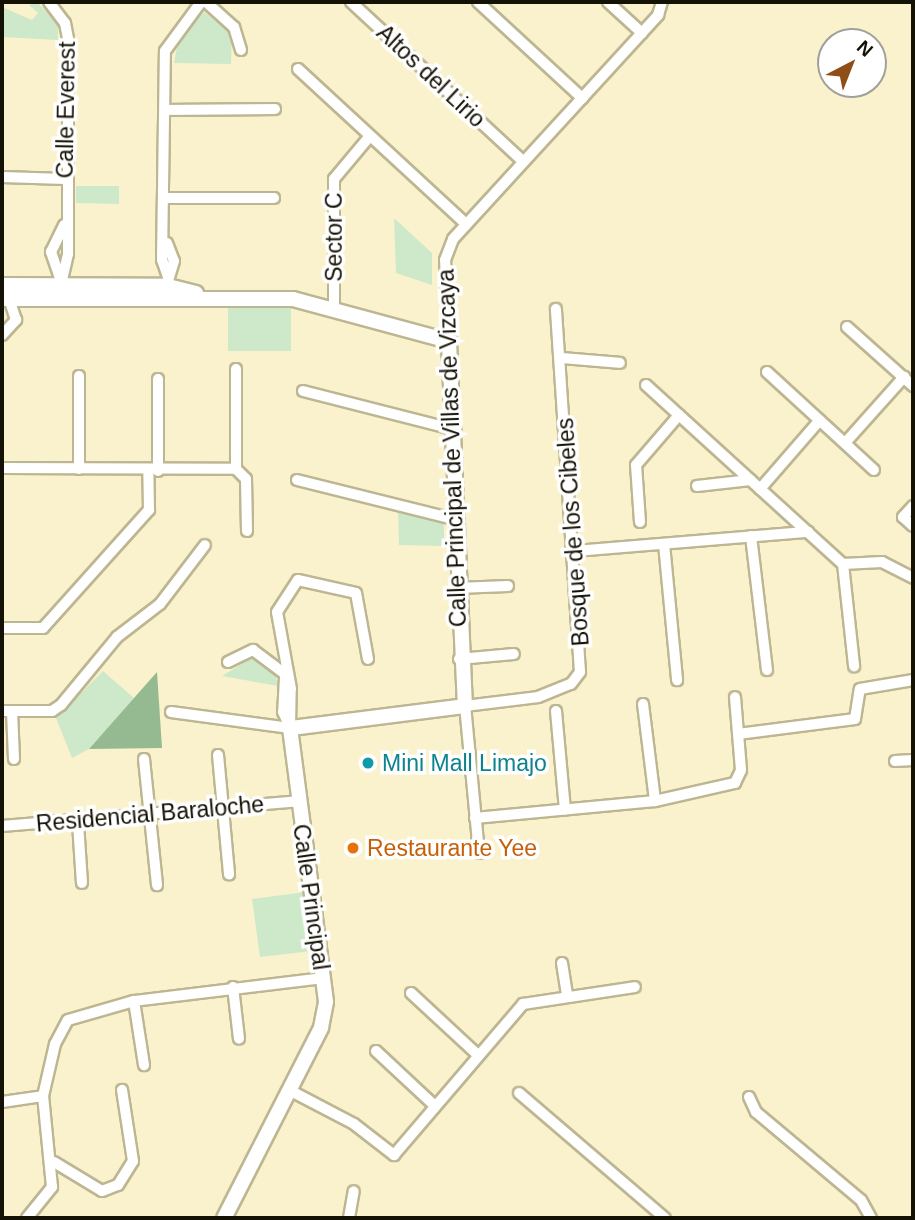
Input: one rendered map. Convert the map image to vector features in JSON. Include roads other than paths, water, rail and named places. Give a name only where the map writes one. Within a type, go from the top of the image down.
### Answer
[{"type":"street","name":"Calle Everest","points":[[49,2],[65,23],[68,39],[64,225],[68,254],[60,287]]},
{"type":"street","points":[[168,288],[162,260],[167,243],[168,43],[204,2],[234,27],[241,50]]},
{"type":"street","name":"Altos del Lirio","points":[[351,2],[523,162]]},
{"type":"street","points":[[478,2],[582,98]]},
{"type":"street","points":[[608,2],[642,33]]},
{"type":"street","name":"Calle Principal de Villas de Vizcaya","points":[[479,853],[458,659],[456,430],[445,260],[466,224],[642,33],[662,2]]},
{"type":"street","points":[[298,69],[466,224]]},
{"type":"street","points":[[166,110],[275,110]]},
{"type":"street","name":"Sector C","points":[[334,309],[334,179],[370,136]]},
{"type":"street","points":[[2,177],[65,179]]},
{"type":"street","points":[[166,198],[274,198]]},
{"type":"street","name":"Calle Everest","points":[[60,287],[51,252],[64,225]]},
{"type":"street","points":[[3,336],[16,320],[5,292],[60,287],[168,288],[207,296],[293,299],[449,341]]},
{"type":"street","name":"Bosque de los Cibeles","points":[[465,706],[538,697],[571,684],[580,672],[575,551],[556,309]]},
{"type":"street","points":[[847,327],[913,386]]},
{"type":"street","points":[[561,358],[621,363]]},
{"type":"street","points":[[236,369],[236,469],[246,479],[247,531]]},
{"type":"street","points":[[767,372],[874,470]]},
{"type":"street","points":[[79,376],[79,469]]},
{"type":"street","points":[[845,443],[904,377]]},
{"type":"street","points":[[2,628],[43,628],[149,510],[158,379]]},
{"type":"street","points":[[646,385],[843,564],[854,666]]},
{"type":"street","points":[[303,391],[456,430]]},
{"type":"street","points":[[640,522],[636,464],[679,415]]},
{"type":"street","points":[[760,488],[820,421]]},
{"type":"street","points":[[2,468],[153,471],[236,469]]},
{"type":"street","points":[[297,480],[458,520]]},
{"type":"street","points":[[697,486],[751,480]]},
{"type":"street","points":[[913,506],[903,517],[913,526]]},
{"type":"street","points":[[784,510],[790,533]]},
{"type":"street","points":[[575,551],[808,531]]},
{"type":"street","points":[[751,536],[766,670]]},
{"type":"street","points":[[664,544],[677,680]]},
{"type":"street","points":[[14,759],[7,711],[52,711],[61,705],[117,637],[160,604],[205,545]]},
{"type":"street","points":[[843,564],[882,562],[913,578]]},
{"type":"street","points":[[290,728],[283,712],[286,674],[277,605],[305,579],[356,593],[368,659]]},
{"type":"street","points":[[457,588],[508,586]]},
{"type":"street","points":[[228,662],[253,650],[286,674]]},
{"type":"street","points":[[458,659],[514,654]]},
{"type":"street","points":[[738,734],[855,719],[860,689],[913,680]]},
{"type":"street","points":[[475,818],[655,801],[735,783],[741,770],[735,697]]},
{"type":"street","points":[[643,704],[655,801]]},
{"type":"street","points":[[171,712],[290,728],[465,706]]},
{"type":"street","points":[[556,711],[565,810]]},
{"type":"street","name":"Calle Principal","points":[[224,1218],[321,1028],[323,978],[290,728]]},
{"type":"street","points":[[218,755],[229,874]]},
{"type":"street","points":[[144,759],[157,886]]},
{"type":"street","points":[[895,761],[913,760]]},
{"type":"street","name":"Residencial Baraloche","points":[[2,826],[78,823],[298,801]]},
{"type":"street","points":[[78,823],[82,883]]},
{"type":"street","points":[[562,962],[567,996]]},
{"type":"street","points":[[27,1218],[52,1187],[54,1162],[43,1096],[55,1044],[68,1020],[134,1001],[323,978]]},
{"type":"street","points":[[233,987],[239,1039]]},
{"type":"street","points":[[291,1091],[354,1124],[394,1155],[523,1004],[635,987]]},
{"type":"street","points":[[411,993],[478,1055]]},
{"type":"street","points":[[134,1001],[144,1065]]},
{"type":"street","points":[[376,1051],[435,1105]]},
{"type":"street","points":[[54,1162],[102,1191],[118,1185],[133,1161],[122,1090]]},
{"type":"street","points":[[519,1093],[665,1218]]},
{"type":"street","points":[[2,1102],[43,1096]]},
{"type":"street","points":[[749,1097],[756,1112],[861,1200],[871,1218]]},
{"type":"street","points":[[349,1218],[354,1191]]},
{"type":"place","name":"Mini Mall Limajo","points":[[368,763]]},
{"type":"place","name":"Restaurante Yee","points":[[353,848]]}]
